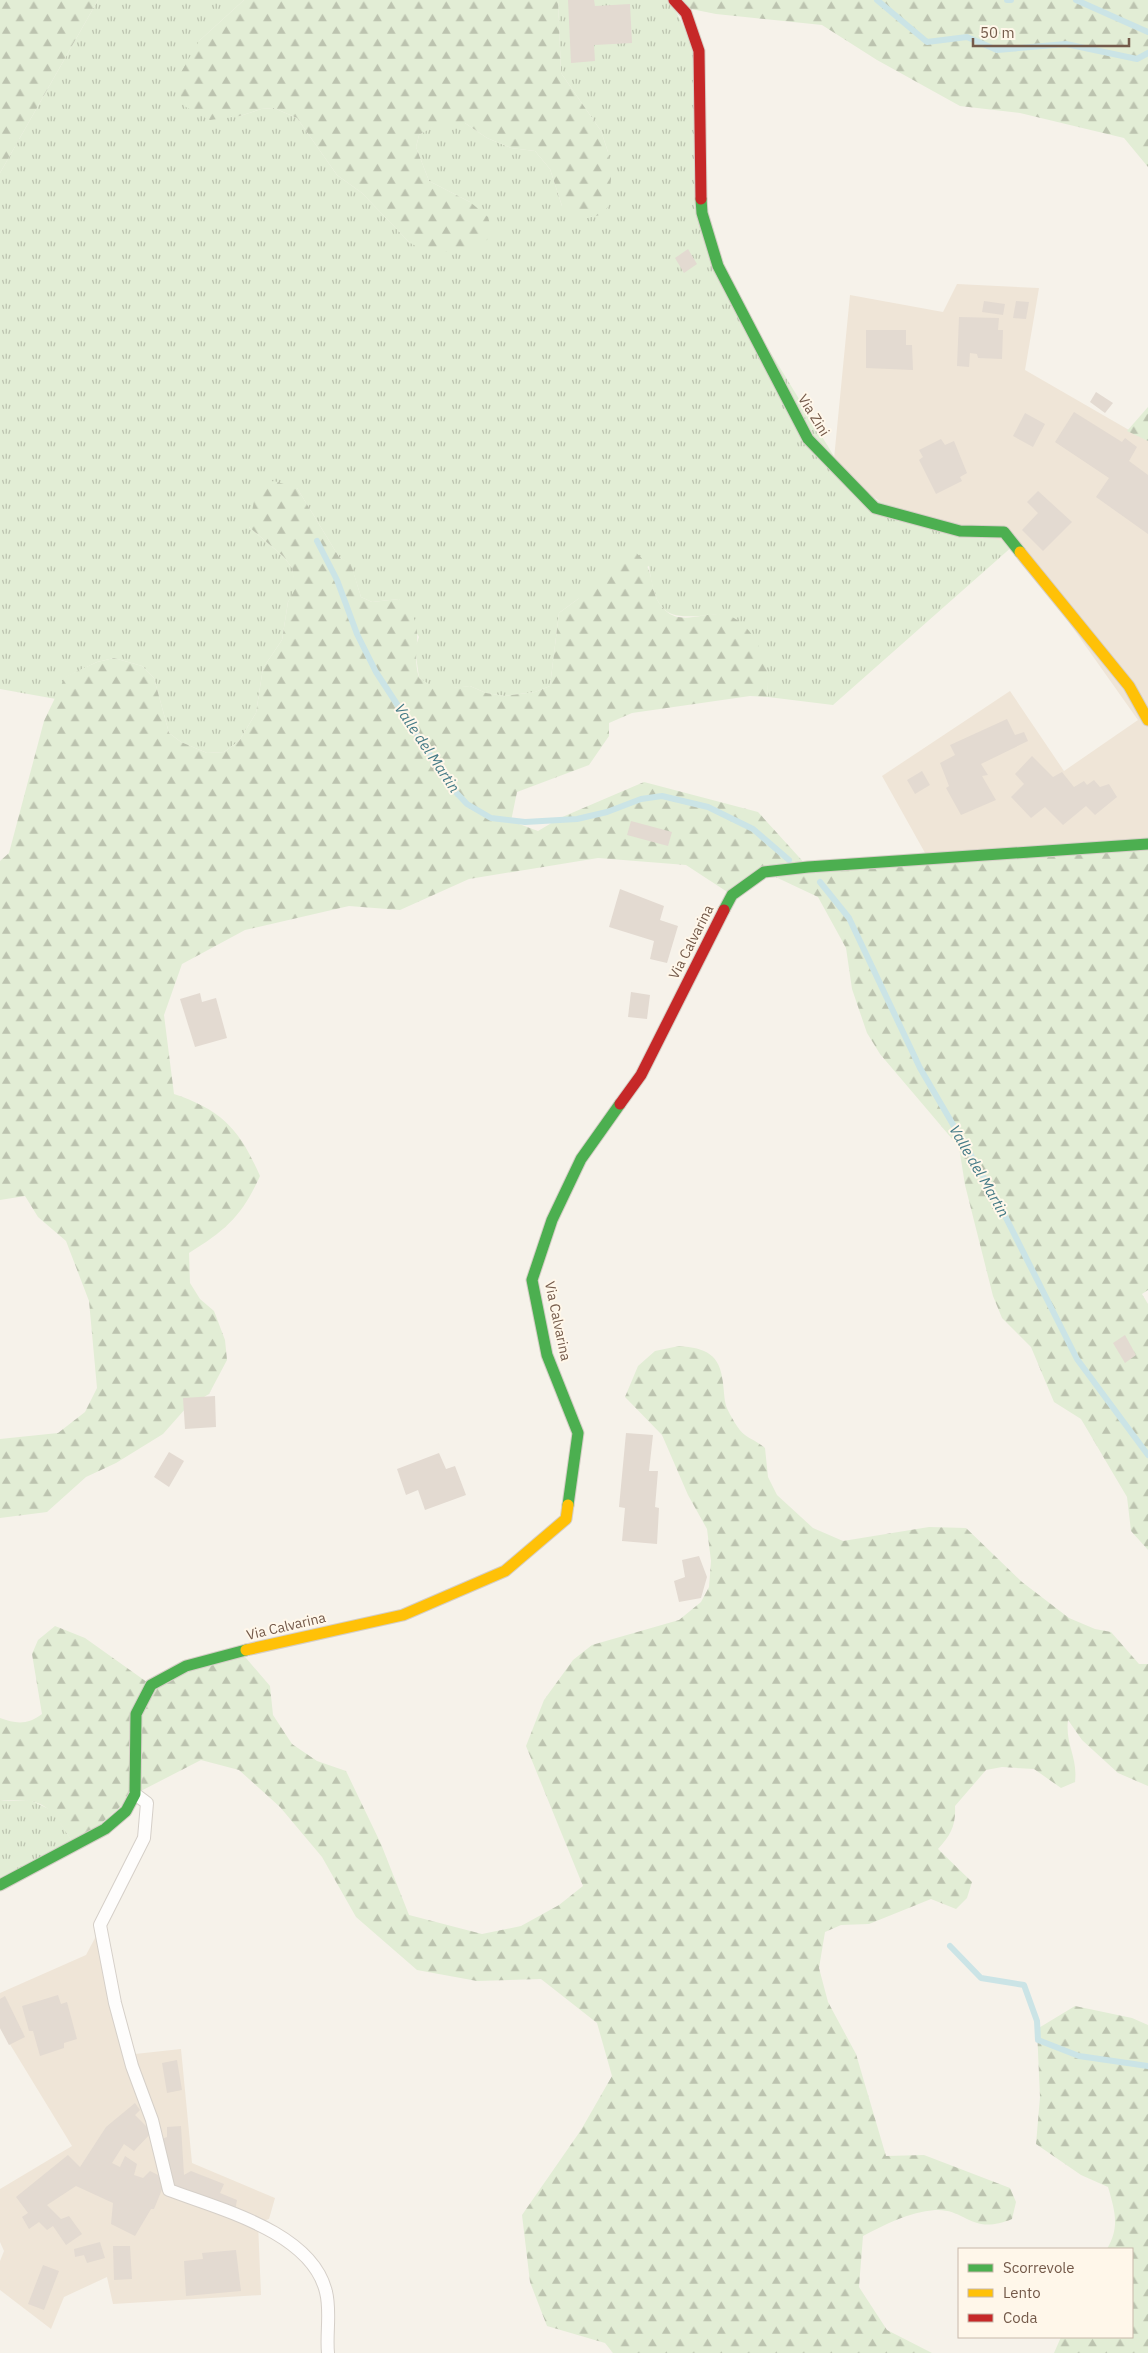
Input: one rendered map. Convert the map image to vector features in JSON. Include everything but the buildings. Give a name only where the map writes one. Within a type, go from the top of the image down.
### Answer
[{"type":"street","name":"Via Zini","points":[[674,0],[686,13],[700,51],[699,173],[702,214],[718,266],[753,337],[808,439],[875,508],[960,531],[1004,532],[1129,686],[1148,720]]},
{"type":"street","name":"Via Calvarina","points":[[135,1794],[136,1714],[151,1685],[186,1666],[240,1651],[403,1615],[505,1571],[566,1520],[578,1433],[547,1355],[532,1280],[552,1220],[581,1159],[641,1074],[732,895],[764,872],[808,867],[1148,844]]},
{"type":"street","points":[[0,1885],[105,1829],[126,1811],[135,1794]]},
{"type":"lane","points":[[135,1794],[147,1803],[144,1838],[100,1925],[115,2003],[132,2066],[152,2120],[169,2190],[253,2221],[301,2251],[319,2272],[327,2293],[328,2353]]},
{"type":"shaded area","points":[[957,284],[1039,288],[1025,370],[1148,441],[1148,844],[929,860],[882,776],[1010,691],[1064,771],[1138,720],[1014,545],[901,516],[833,469],[850,295],[943,312]]},
{"type":"shaded area","points":[[103,1923],[106,1953],[135,2054],[181,2049],[192,2163],[275,2198],[269,2219],[258,2223],[261,2295],[113,2304],[107,2277],[64,2297],[51,2329],[0,2290],[0,2261],[4,2251],[0,2242],[0,2189],[72,2146],[0,2028],[0,1993],[86,1955]]},
{"type":"green space","points":[[0,0],[98,0],[0,173]]},
{"type":"green space","points":[[98,0],[244,0],[199,41],[240,116],[261,109],[274,108],[297,118],[337,175],[362,193],[410,243],[470,202],[429,181],[416,147],[419,135],[438,123],[465,123],[487,138],[511,148],[535,151],[550,169],[562,206],[608,152],[601,131],[561,73],[558,0],[670,0],[698,55],[704,210],[732,289],[857,494],[1014,545],[833,705],[768,697],[766,667],[719,614],[678,616],[669,612],[662,607],[656,597],[649,566],[578,599],[559,613],[550,686],[535,692],[505,696],[486,693],[470,686],[437,690],[419,678],[415,648],[419,637],[399,599],[372,602],[361,597],[351,565],[339,557],[297,488],[249,527],[284,557],[292,568],[296,589],[288,602],[282,640],[263,668],[256,713],[239,741],[224,752],[207,753],[181,742],[169,733],[154,678],[142,666],[114,658],[97,662],[66,677],[56,699],[0,689],[0,173]]},
{"type":"green space","points":[[244,0],[558,0],[561,73],[601,131],[608,152],[611,179],[608,207],[600,215],[583,219],[562,206],[550,169],[535,151],[511,148],[487,138],[465,123],[438,124],[419,135],[416,147],[429,181],[470,202],[488,217],[493,235],[476,248],[431,253],[410,243],[362,193],[337,175],[297,118],[274,108],[261,109],[240,116],[210,120],[184,106],[176,81],[199,41]]},
{"type":"green space","points":[[670,0],[1148,0],[1148,167],[1124,138],[1020,113],[960,106],[877,60],[822,25],[716,14],[676,6]]},
{"type":"green space","points":[[1148,407],[1148,441],[1127,431]]},
{"type":"green space","points":[[274,481],[297,488],[339,557],[351,564],[361,597],[372,602],[399,599],[409,610],[417,628],[416,655],[419,678],[437,689],[470,686],[486,693],[505,696],[535,692],[550,686],[559,613],[578,599],[632,550],[641,557],[650,572],[655,596],[666,611],[672,615],[684,618],[711,614],[727,615],[736,619],[750,632],[764,658],[768,697],[750,696],[632,713],[609,723],[609,736],[589,765],[517,792],[511,821],[538,831],[560,818],[644,782],[758,812],[808,867],[1148,844],[1148,1290],[1142,1294],[1148,1304],[1148,1550],[1131,1531],[1127,1497],[1081,1419],[1054,1402],[1031,1347],[1002,1318],[993,1296],[965,1185],[959,1147],[880,1054],[867,1033],[852,989],[846,948],[818,897],[765,872],[732,895],[686,865],[598,858],[469,879],[400,910],[349,906],[245,930],[182,964],[164,1015],[174,1094],[205,1107],[228,1124],[245,1146],[260,1176],[247,1202],[232,1221],[189,1253],[190,1283],[200,1299],[214,1311],[225,1340],[227,1360],[209,1394],[186,1408],[163,1434],[116,1463],[86,1477],[47,1512],[0,1518],[0,1439],[58,1433],[85,1412],[97,1388],[89,1301],[66,1241],[38,1217],[25,1196],[0,1200],[0,861],[9,853],[44,721],[65,677],[97,662],[114,658],[142,666],[154,678],[169,733],[181,742],[207,753],[224,752],[239,741],[256,713],[263,668],[282,640],[288,602],[295,589],[292,568],[284,557],[249,527],[257,485]]},
{"type":"green space","points":[[679,1346],[704,1351],[715,1359],[721,1373],[726,1406],[732,1418],[742,1433],[765,1448],[768,1477],[777,1495],[813,1528],[843,1541],[929,1527],[966,1528],[1022,1582],[1069,1618],[1095,1629],[1111,1632],[1139,1664],[1148,1664],[1148,1786],[1118,1773],[1082,1740],[1068,1720],[1068,1737],[1075,1765],[1075,1782],[1061,1788],[1034,1769],[1002,1767],[986,1770],[955,1806],[955,1819],[952,1829],[938,1849],[972,1882],[967,1898],[956,1909],[931,1899],[869,1924],[841,1925],[825,1932],[819,1968],[828,2002],[856,2054],[886,2156],[924,2155],[1010,2188],[1016,2202],[1012,2219],[998,2223],[978,2223],[954,2213],[935,2210],[907,2216],[863,2236],[859,2287],[887,2330],[932,2353],[613,2353],[605,2343],[547,2326],[530,2282],[522,2215],[581,2130],[612,2076],[597,2023],[541,1979],[477,1981],[417,1970],[356,1917],[322,1857],[280,1807],[239,1770],[201,1760],[135,1794],[75,1846],[53,1814],[38,1803],[16,1800],[0,1801],[0,1718],[27,1722],[42,1714],[32,1654],[38,1640],[55,1626],[85,1638],[151,1685],[240,1651],[270,1686],[273,1715],[292,1744],[317,1761],[346,1771],[381,1844],[409,1915],[482,1934],[521,1926],[559,1905],[583,1886],[526,1746],[544,1700],[573,1660],[592,1645],[679,1620],[701,1602],[709,1587],[711,1561],[707,1529],[688,1495],[662,1435],[625,1397],[638,1366],[655,1351]]},
{"type":"green space","points":[[30,1800],[53,1811],[75,1846],[0,1885],[0,1801]]},
{"type":"green space","points":[[1075,2006],[1132,2018],[1148,2025],[1148,2353],[1054,2353],[1061,2338],[1133,2338],[1133,2248],[1108,2248],[1115,2226],[1113,2204],[1108,2187],[1081,2175],[1036,2144],[1040,2097],[1037,2029]]},
{"type":"waterway","points":[[877,0],[927,42],[967,37],[997,50],[1066,44],[1137,59],[1148,53]]},
{"type":"waterway","points":[[1076,0],[1148,32]]},
{"type":"waterway","name":"Valle del Martin","points":[[317,541],[337,580],[357,634],[376,672],[451,787],[467,804],[491,818],[525,822],[577,819],[607,812],[641,799],[662,796],[708,807],[753,829],[789,860]]},
{"type":"waterway","name":"Valle del Martin","points":[[820,882],[849,918],[920,1068],[997,1200],[1077,1359],[1148,1455]]},
{"type":"waterway","points":[[950,1946],[981,1978],[1024,1985],[1037,2021],[1038,2040],[1079,2056],[1148,2066]]},
{"type":"traffic: fast","points":[[701,199],[702,213],[718,266],[808,439],[875,508],[960,531],[1004,532],[1020,552]]},
{"type":"traffic: fast","points":[[724,910],[732,895],[764,872],[808,867],[1148,844]]},
{"type":"traffic: fast","points":[[568,1505],[578,1433],[547,1355],[532,1280],[552,1220],[581,1159],[620,1104]]},
{"type":"traffic: fast","points":[[0,1885],[105,1829],[126,1811],[135,1794],[136,1714],[151,1685],[186,1666],[246,1650]]},
{"type":"traffic: slow","points":[[1020,552],[1129,686],[1148,720]]},
{"type":"traffic: slow","points":[[246,1650],[403,1615],[505,1571],[566,1519],[568,1505]]},
{"type":"traffic: jam","points":[[674,0],[686,13],[699,51],[701,199]]},
{"type":"traffic: jam","points":[[620,1104],[641,1075],[724,910]]}]
